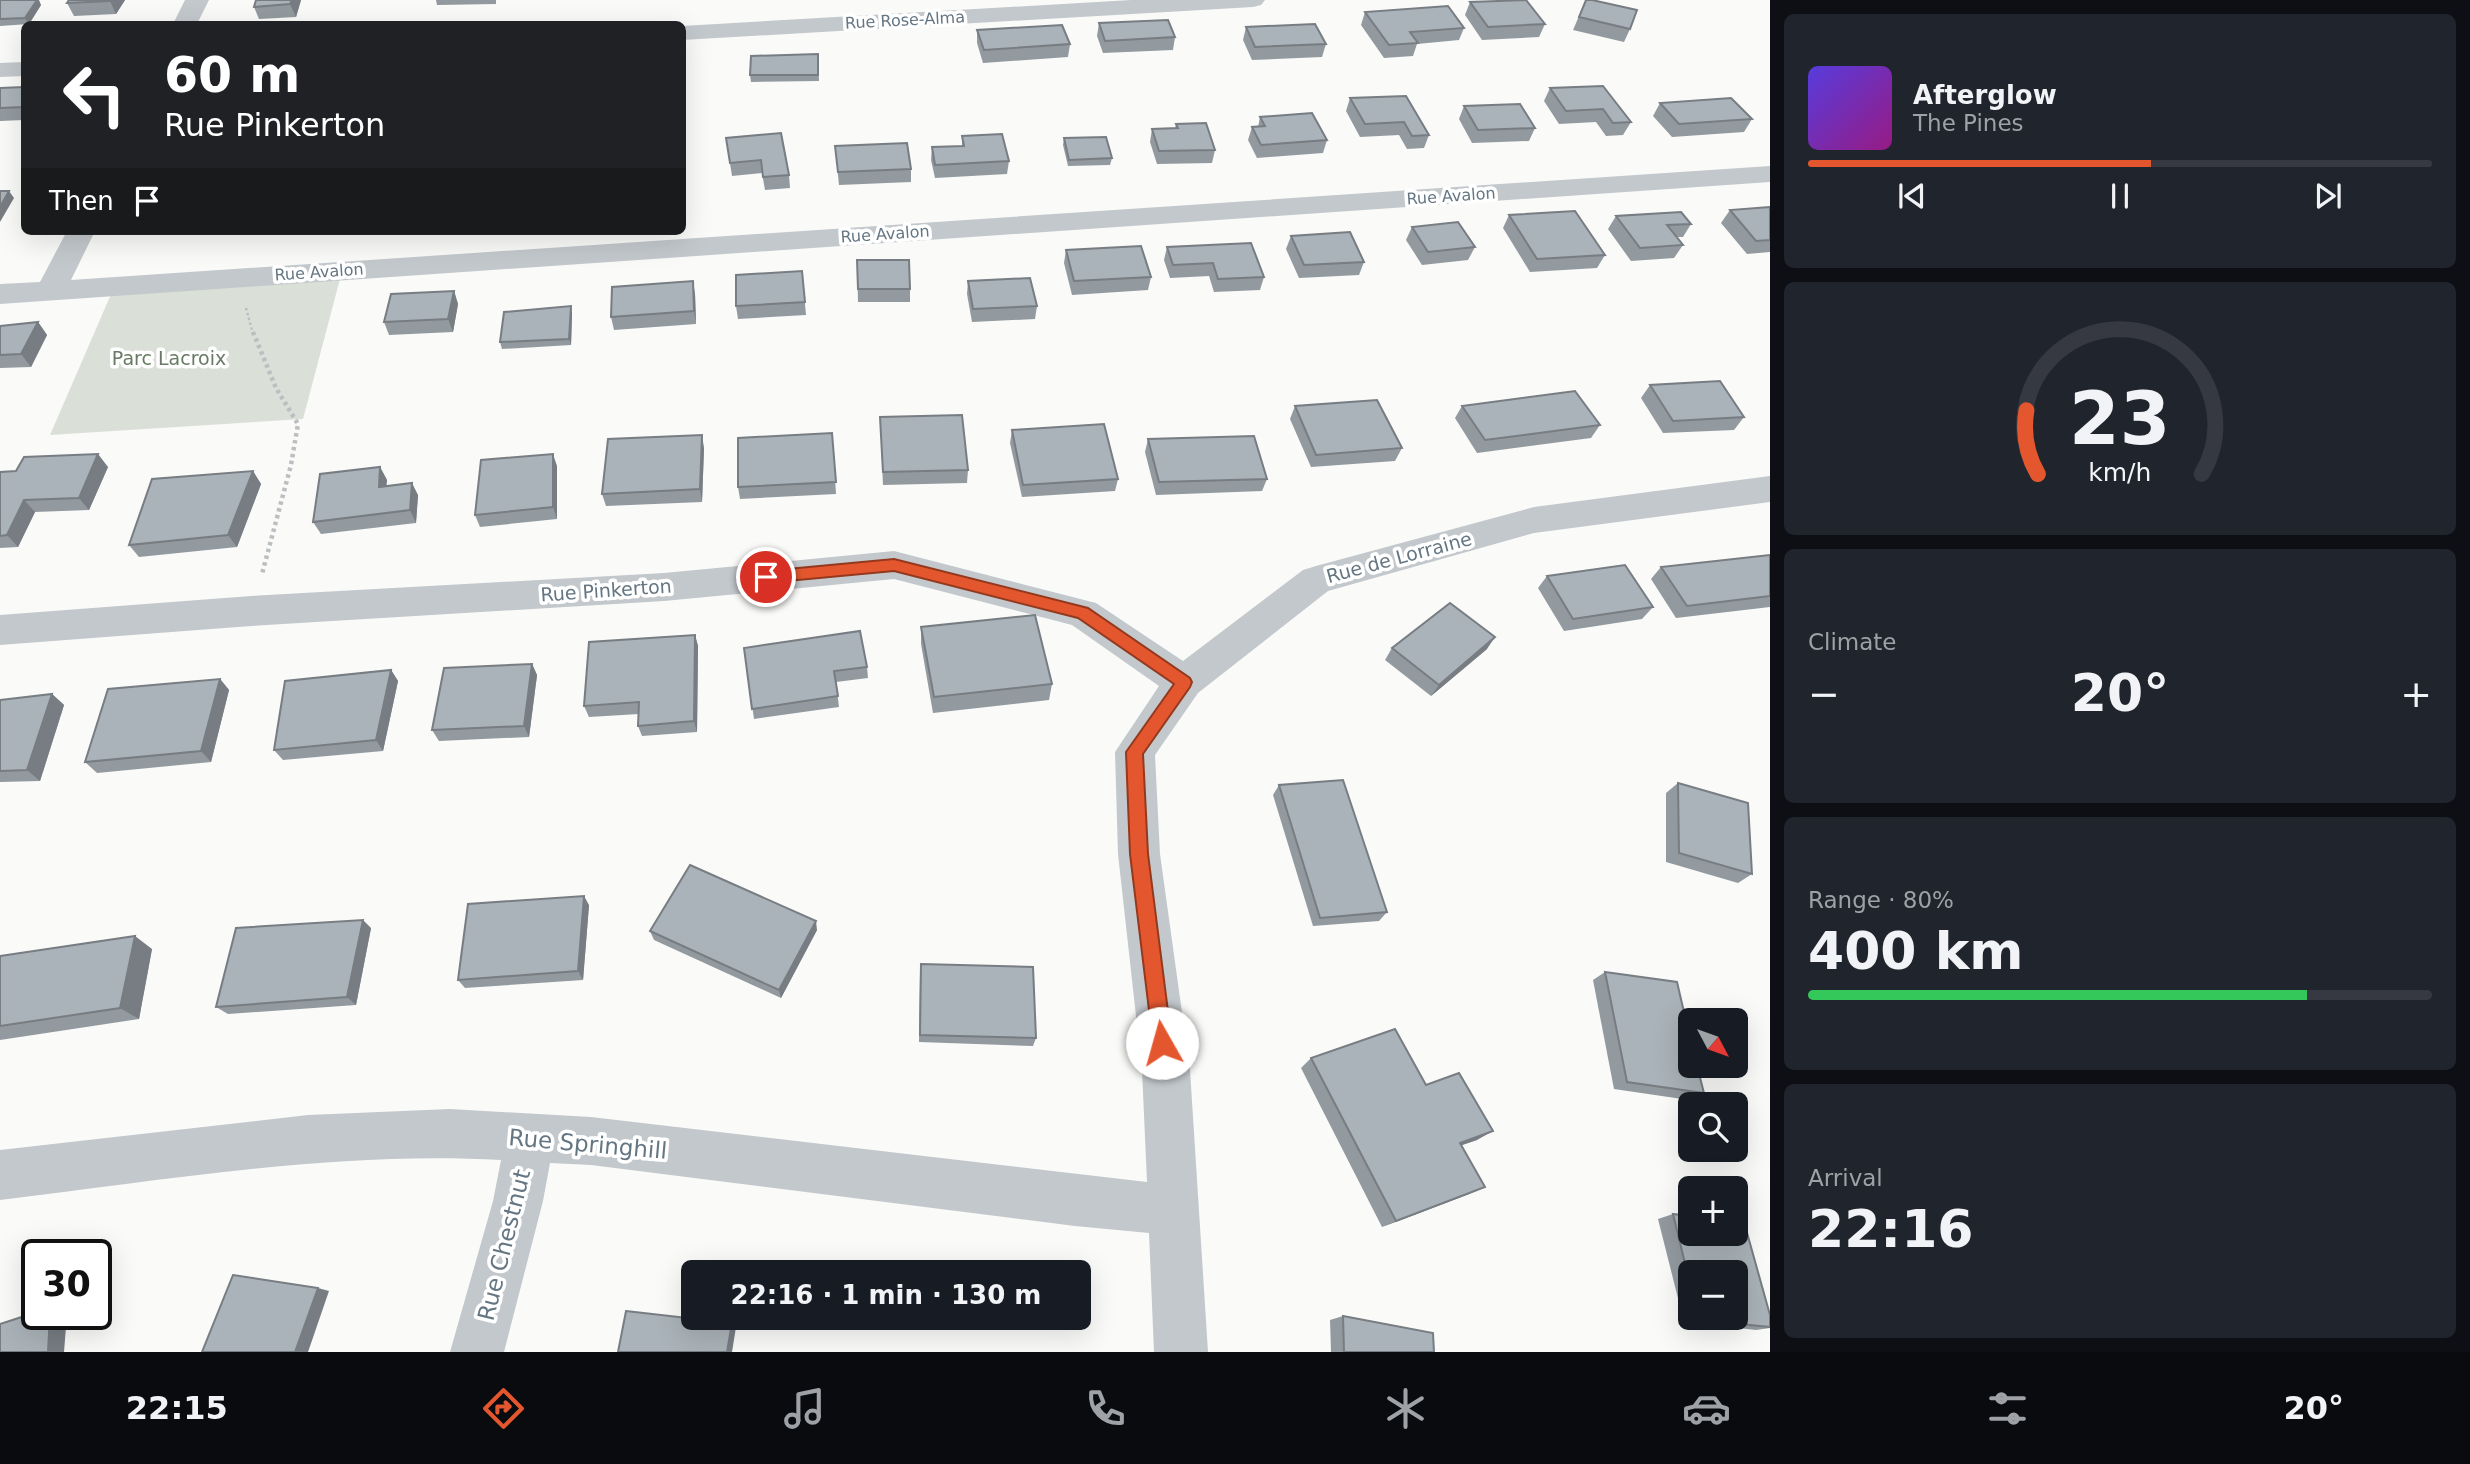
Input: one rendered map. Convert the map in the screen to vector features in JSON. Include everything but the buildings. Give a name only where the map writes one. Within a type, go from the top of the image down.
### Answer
[{"type":"street","points":[[186,21],[197,0]]},
{"type":"street","name":"Rue Rose-Alma","points":[[686,33],[1253,0]]},
{"type":"street","points":[[0,70],[21,69]]},
{"type":"street","name":"Rue Avalon","points":[[0,293],[1770,174]]},
{"type":"street","points":[[51,290],[79,235]]},
{"type":"street","name":"Rue de Lorraine","points":[[1181,1352],[1166,1070],[1139,854],[1135,752],[1184,682],[1316,580],[1534,520],[1770,489]]},
{"type":"street","name":"Rue Pinkerton","points":[[0,630],[251,611],[664,587],[894,565],[1083,613],[1184,682]]},
{"type":"street","name":"Rue Springhill","points":[[0,1175],[308,1139],[450,1133],[590,1141],[1075,1201],[1174,1210]]},
{"type":"street","name":"Rue Chestnut","points":[[477,1352],[517,1201],[530,1137]]},
{"type":"path","points":[[237,277],[256,344],[276,388],[298,424],[291,465],[251,611]]},
{"type":"green space","name":"Parc Lacroix","points":[[340,279],[303,419],[50,435],[112,292]]},
{"type":"route","points":[[766,577],[894,565],[1083,613],[1184,682],[1135,752],[1139,854],[1162,1043]]}]
